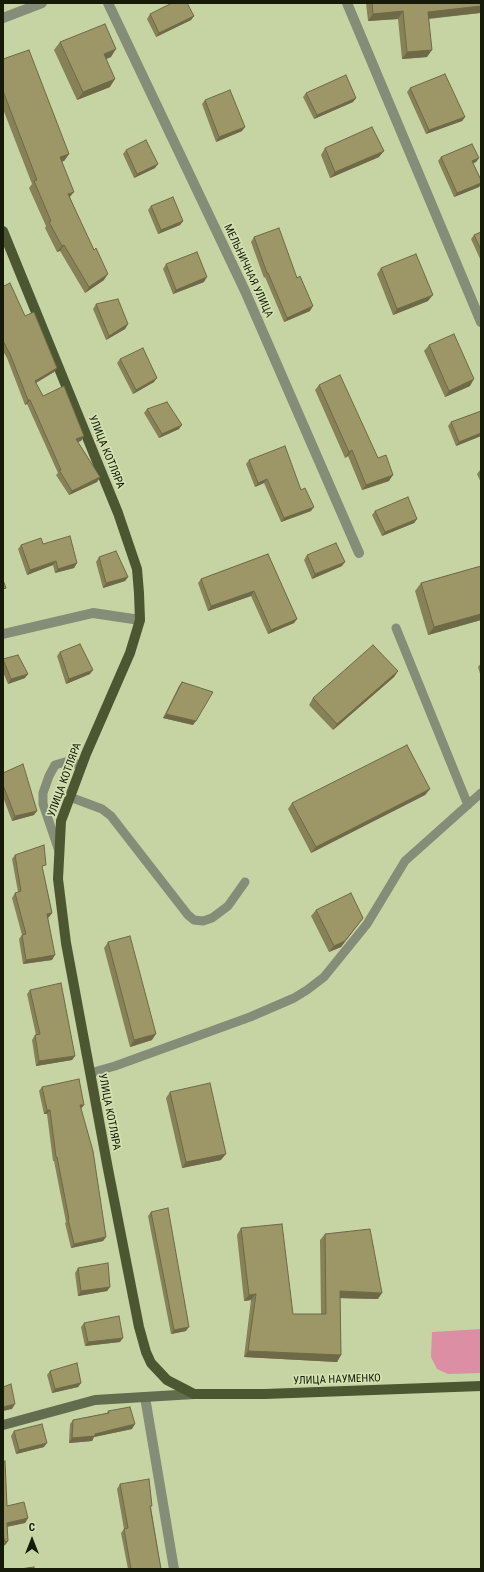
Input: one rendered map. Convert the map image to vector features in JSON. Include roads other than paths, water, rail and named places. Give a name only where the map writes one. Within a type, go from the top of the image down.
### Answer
[{"type":"main road","name":"УЛИЦА КОТЛЯРА","points":[[3,231],[126,534],[136,569],[140,620],[130,652],[82,765],[61,821],[58,879],[66,943],[139,1327],[146,1352],[152,1363]]},
{"type":"main road","name":"УЛИЦА НАУМЕНКО","points":[[152,1363],[167,1380],[194,1394]]},
{"type":"main road","name":"УЛИЦА НАУМЕНКО","points":[[3,1425],[95,1400],[194,1394],[265,1394],[481,1386]]},
{"type":"street","points":[[3,18],[42,3]]},
{"type":"street","name":"МЕЛЬНИЧНАЯ УЛИЦА","points":[[108,3],[245,291],[359,553]]},
{"type":"street","points":[[347,3],[481,322]]},
{"type":"street","points":[[3,634],[93,613],[140,620]]},
{"type":"street","points":[[145,1397],[174,1569]]},
{"type":"lane","points":[[396,628],[468,805]]},
{"type":"lane","points":[[59,852],[43,804],[43,793],[49,776],[56,765],[65,762],[82,765]]},
{"type":"lane","points":[[90,1073],[115,1066],[250,1017],[294,998],[306,990],[324,977],[367,924],[405,861],[481,794]]},
{"type":"lane","points":[[70,797],[102,809],[112,816],[188,916],[194,920],[203,921],[212,918],[228,906],[245,882]]}]
